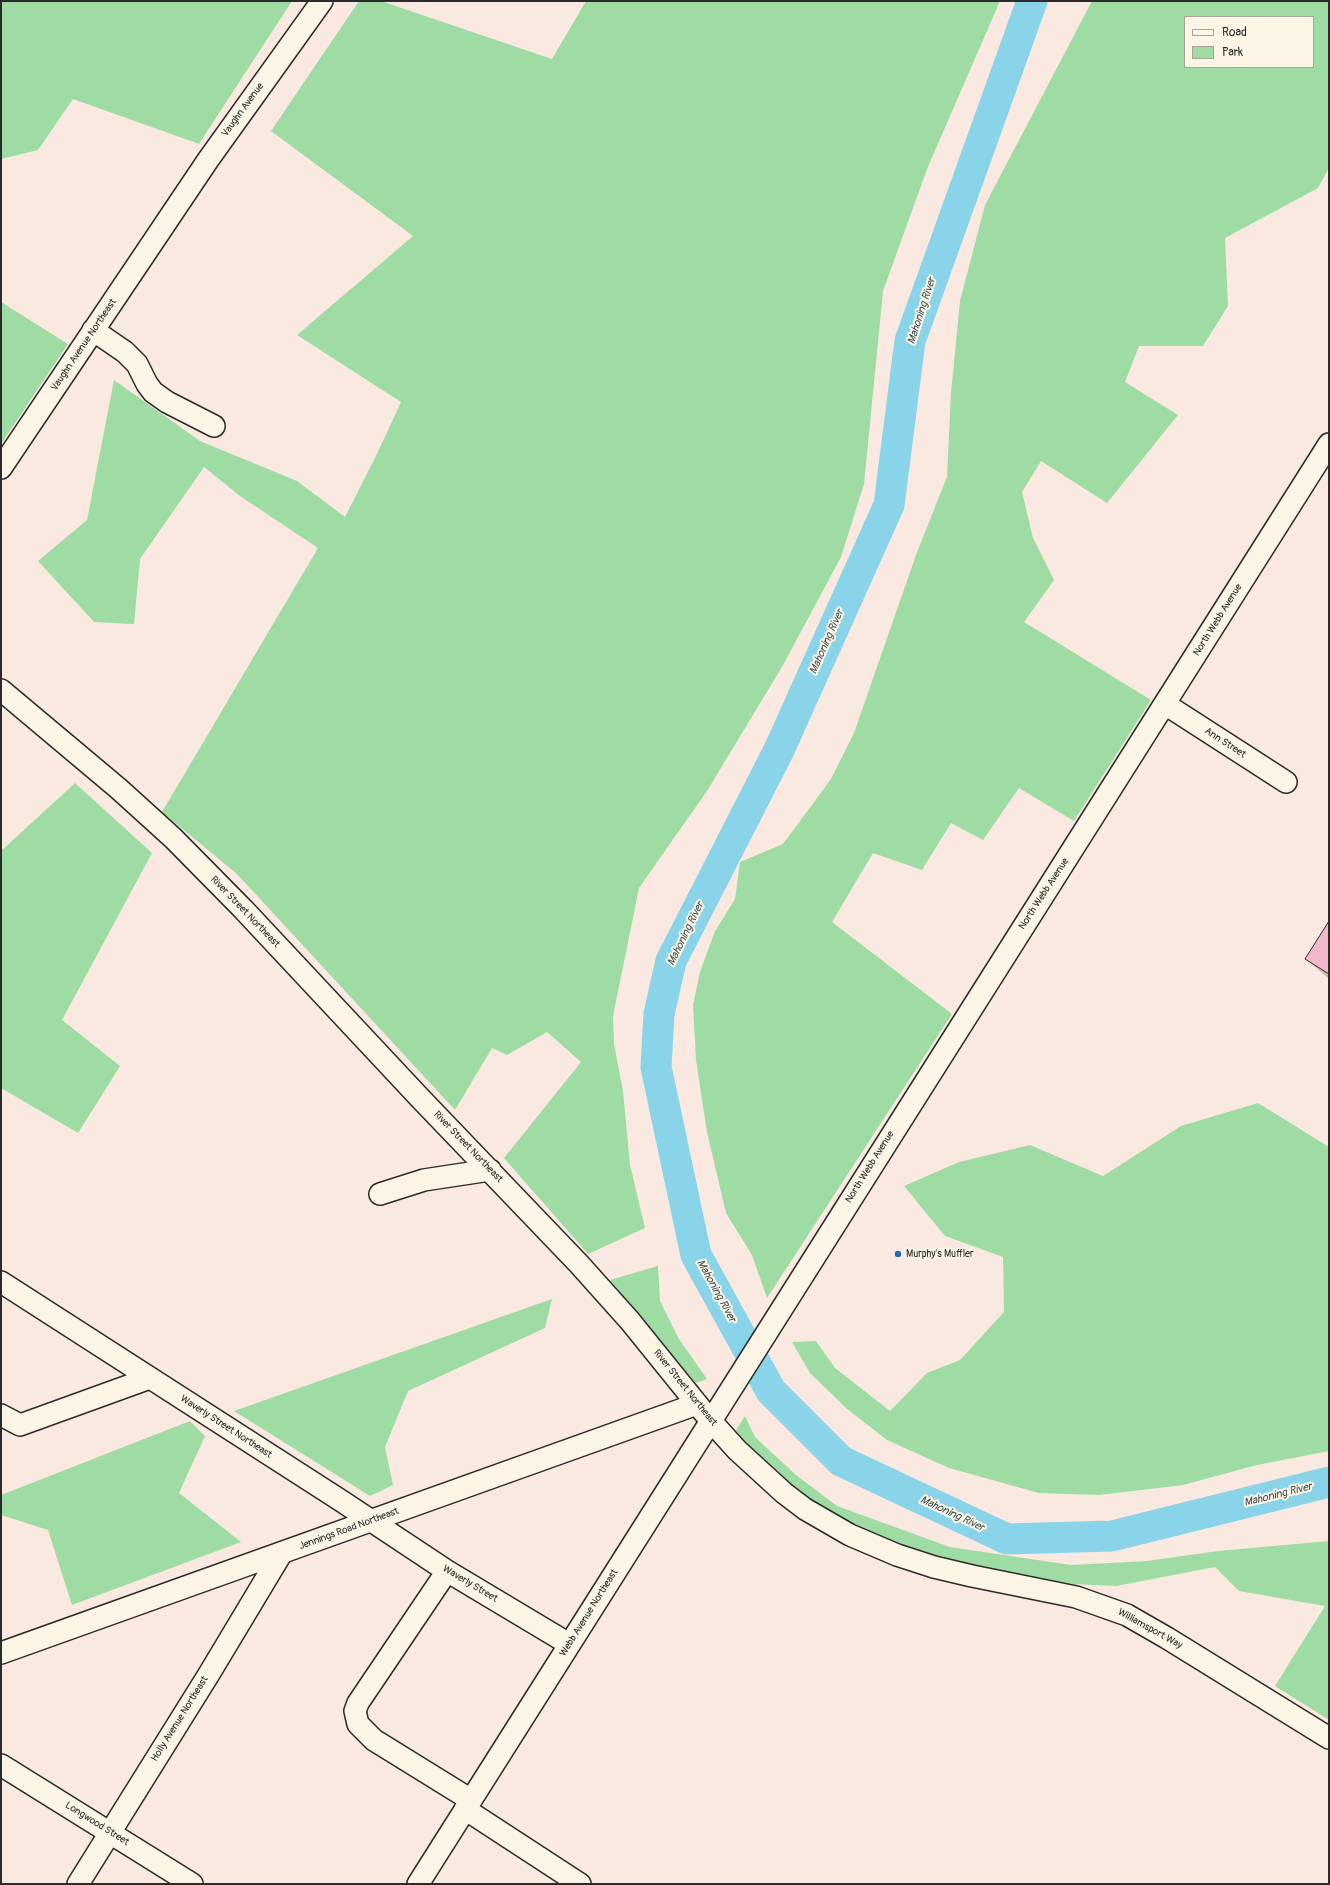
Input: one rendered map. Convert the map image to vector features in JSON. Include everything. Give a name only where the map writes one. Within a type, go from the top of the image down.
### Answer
[{"type":"street","name":"Vaughn Avenue","points":[[166,221],[248,103],[322,1]]},
{"type":"street","name":"Vaughn Avenue Northeast","points":[[1,468],[166,221]]},
{"type":"street","points":[[93,330],[125,352],[137,364],[146,384],[153,392],[167,402],[214,426]]},
{"type":"street","name":"North Webb Avenue","points":[[760,1343],[1329,444]]},
{"type":"street","name":"River Street Northeast","points":[[1,690],[173,838],[244,910],[419,1097],[579,1264],[630,1321],[710,1420],[764,1477],[805,1509],[844,1532],[897,1556],[950,1571]]},
{"type":"street","name":"Ann Street","points":[[1165,704],[1286,782]]},
{"type":"street","points":[[380,1194],[424,1180],[490,1170]]},
{"type":"street","name":"Waverly Street Northeast","points":[[1,1282],[372,1521]]},
{"type":"street","name":"Webb Avenue Northeast","points":[[418,1884],[760,1343]]},
{"type":"street","points":[[1,1415],[20,1425],[150,1378]]},
{"type":"street","name":"Jennings Road Northeast","points":[[1,1653],[697,1404]]},
{"type":"street","name":"Waverly Street","points":[[372,1521],[447,1571],[569,1644]]},
{"type":"street","name":"Holly Avenue Northeast","points":[[78,1884],[281,1554]]},
{"type":"street","points":[[447,1571],[358,1703],[355,1711],[358,1724],[374,1740],[468,1804],[580,1884]]},
{"type":"street","name":"Williamsport Way","points":[[950,1571],[1076,1597],[1127,1615],[1168,1638],[1329,1738]]},
{"type":"street","name":"Longwood Street","points":[[1,1765],[192,1884]]},
{"type":"green space","points":[[1,1],[292,1],[199,144],[73,99],[38,150],[1,159]]},
{"type":"green space","points":[[359,1],[381,1],[552,59],[586,1],[1000,1],[927,169],[883,291],[864,484],[841,557],[782,667],[707,791],[639,888],[613,1016],[614,1044],[623,1091],[630,1165],[645,1228],[588,1254],[504,1158],[581,1062],[547,1032],[507,1055],[492,1048],[455,1110],[237,874],[162,812],[318,548],[240,496],[204,467],[140,559],[134,624],[94,622],[38,561],[87,520],[114,380],[200,441],[297,481],[345,517],[401,402],[297,335],[413,236],[271,131]]},
{"type":"green space","points":[[1092,1],[1329,1],[1329,168],[1318,188],[1225,238],[1228,306],[1203,346],[1139,346],[1125,382],[1178,415],[1107,503],[1041,461],[1022,492],[1033,538],[1054,580],[1024,622],[1151,700],[1074,821],[1019,788],[983,840],[951,823],[922,870],[873,853],[832,922],[952,1014],[767,1298],[752,1255],[726,1213],[707,1132],[696,1060],[693,1005],[700,972],[715,931],[735,899],[740,862],[783,844],[831,779],[854,733],[916,555],[947,477],[951,393],[960,301],[985,205]]},
{"type":"green space","points":[[1,302],[68,344],[1,444]]},
{"type":"green space","points":[[75,783],[152,853],[62,1020],[120,1066],[78,1133],[1,1088],[1,851]]},
{"type":"green space","points":[[1258,1103],[1329,1147],[1329,1451],[1257,1465],[1183,1485],[1099,1495],[1039,1493],[949,1468],[887,1440],[846,1408],[810,1373],[792,1342],[816,1341],[835,1368],[890,1411],[927,1373],[960,1360],[1004,1312],[1003,1257],[945,1236],[904,1186],[959,1162],[1030,1145],[1103,1176],[1181,1126]]},
{"type":"green space","points":[[658,1266],[660,1301],[679,1339],[707,1379],[696,1383],[610,1280]]},
{"type":"green space","points":[[552,1299],[545,1328],[408,1391],[385,1447],[393,1485],[370,1496],[234,1411]]},
{"type":"green space","points":[[745,1416],[755,1437],[796,1475],[837,1506],[950,1547],[1071,1565],[1147,1561],[1218,1551],[1329,1541],[1329,1720],[1275,1686],[1325,1606],[1239,1591],[1215,1567],[1116,1586],[1073,1584],[937,1558],[861,1529],[822,1509],[781,1477],[750,1449],[736,1430]]},
{"type":"green space","points":[[190,1421],[205,1436],[179,1493],[241,1542],[72,1605],[48,1530],[1,1515],[1,1495]]},
{"type":"building","points":[[1329,921],[1329,974],[1305,959]]},
{"type":"waterway","name":"Mahoning River","points":[[1032,1],[910,341],[889,505],[779,750],[671,961],[659,1014],[656,1067],[696,1255],[771,1391],[841,1461],[1007,1539],[1112,1536],[1329,1482]]},
{"type":"place","name":"Murphy's Muffler","points":[[898,1254]]}]
